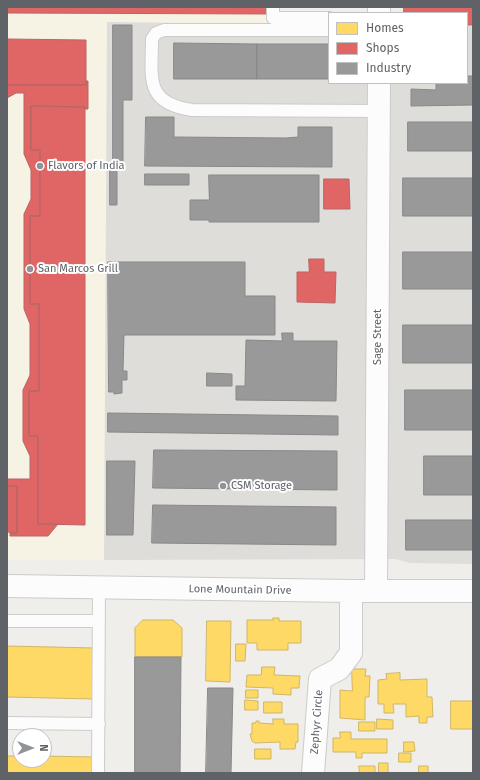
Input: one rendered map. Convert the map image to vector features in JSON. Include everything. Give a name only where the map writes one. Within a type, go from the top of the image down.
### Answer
[{"type":"street","name":"Sage Street","points":[[376,592],[379,84]]},
{"type":"street","name":"Lone Mountain Drive","points":[[7,586],[351,592],[473,592]]},
{"type":"street","name":"Zephyr Circle","points":[[313,773],[320,679],[338,669],[351,653],[351,592]]},
{"type":"lane","points":[[273,7],[273,18],[328,18]]},
{"type":"lane","points":[[328,30],[164,30],[156,33],[152,39],[152,85],[161,98],[177,108],[192,110],[379,111]]},
{"type":"lane","points":[[98,773],[99,588]]},
{"type":"lane","points":[[7,621],[98,621]]},
{"type":"lane","points":[[7,723],[98,724]]},
{"type":"shaded area","points":[[7,7],[276,7],[276,24],[107,22],[104,560],[7,560]]},
{"type":"shaded area","points":[[107,22],[328,25],[328,84],[468,84],[468,26],[473,26],[473,564],[410,563],[396,559],[104,560]]},
{"type":"building: Homes","points":[[273,618],[279,618],[279,621],[301,621],[301,643],[288,643],[288,650],[257,650],[257,643],[247,643],[247,620],[273,620]]},
{"type":"building: Homes","points":[[143,620],[173,620],[182,628],[182,657],[135,657],[135,628]]},
{"type":"building: Homes","points":[[207,621],[231,621],[230,682],[206,681]]},
{"type":"building: Homes","points":[[236,644],[246,644],[245,661],[236,661]]},
{"type":"building: Homes","points":[[7,646],[95,648],[94,699],[7,697]]},
{"type":"building: Homes","points":[[262,667],[275,667],[274,675],[300,676],[299,688],[291,688],[291,695],[273,694],[273,688],[246,687],[247,675],[261,675]]},
{"type":"building: Homes","points":[[352,669],[366,669],[365,676],[370,676],[369,697],[365,697],[365,720],[340,718],[340,690],[352,691]]},
{"type":"building: Homes","points":[[400,673],[400,680],[427,679],[427,697],[432,697],[433,717],[427,717],[427,723],[419,723],[419,716],[406,717],[406,704],[393,704],[394,713],[384,713],[384,704],[378,704],[378,680],[387,679],[386,674]]},
{"type":"building: Homes","points":[[246,690],[258,690],[258,698],[246,698]]},
{"type":"building: Homes","points":[[245,700],[258,701],[258,710],[245,710]]},
{"type":"building: Homes","points":[[451,701],[473,701],[473,729],[451,729]]},
{"type":"building: Homes","points":[[264,702],[282,702],[282,713],[264,713]]},
{"type":"building: Homes","points":[[273,719],[284,719],[284,724],[298,724],[298,742],[296,742],[295,749],[280,749],[280,742],[255,743],[252,741],[250,734],[252,734],[252,723],[259,721],[259,723],[273,724]]},
{"type":"building: Homes","points":[[377,719],[393,720],[393,729],[377,729]]},
{"type":"building: Homes","points":[[359,722],[375,722],[375,731],[359,731]]},
{"type":"building: Homes","points":[[340,732],[351,732],[351,739],[387,739],[387,753],[362,753],[362,758],[356,758],[356,752],[333,752],[333,738],[340,738]]},
{"type":"building: Homes","points":[[404,742],[414,742],[415,751],[404,752]]},
{"type":"building: Homes","points":[[255,749],[271,749],[271,759],[255,759]]},
{"type":"building: Homes","points":[[399,753],[411,753],[411,762],[399,762]]},
{"type":"building: Homes","points":[[7,756],[12,756],[12,768],[52,768],[52,756],[93,757],[93,773],[7,773]]},
{"type":"building: Homes","points":[[379,763],[388,763],[388,773],[379,773]]},
{"type":"building: Homes","points":[[359,766],[375,766],[375,773],[360,773]]},
{"type":"building: Homes","points":[[419,766],[428,766],[428,773],[419,773]]},
{"type":"building: Shops","points":[[7,7],[271,7],[271,14],[7,13]]},
{"type":"building: Shops","points":[[404,7],[473,7],[473,25],[468,25],[468,12],[404,12]]},
{"type":"building: Shops","points":[[7,39],[86,40],[86,85],[7,85]]},
{"type":"building: Shops","points":[[86,81],[88,81],[88,109],[85,109],[85,107],[31,106],[31,150],[40,150],[40,216],[30,216],[30,304],[39,304],[39,391],[29,391],[29,436],[38,436],[38,524],[58,524],[48,536],[10,536],[10,533],[17,533],[17,486],[7,486],[7,479],[30,479],[30,456],[23,441],[23,390],[30,375],[30,324],[24,309],[24,214],[31,199],[31,170],[24,154],[24,93],[16,93],[7,98],[7,85],[86,85]]},
{"type":"building: Shops","points":[[31,106],[85,107],[85,525],[38,524],[38,436],[29,436],[29,391],[39,391],[39,304],[30,304],[30,216],[40,216],[40,150],[31,150]]},
{"type":"building: Shops","points":[[324,179],[349,179],[350,209],[324,209]]},
{"type":"building: Shops","points":[[309,259],[324,259],[324,272],[336,272],[335,303],[297,302],[297,272],[309,272]]},
{"type":"building: Shops","points":[[7,486],[17,486],[17,533],[7,532]]},
{"type":"building: Industry","points":[[113,25],[132,25],[132,100],[123,100],[123,164],[113,164]]},
{"type":"building: Industry","points":[[174,43],[257,44],[257,79],[174,79]]},
{"type":"building: Industry","points":[[257,44],[328,44],[328,79],[257,79]]},
{"type":"building: Industry","points":[[468,76],[473,76],[473,105],[411,106],[411,89],[436,90],[436,84],[468,84]]},
{"type":"building: Industry","points":[[146,117],[174,117],[174,137],[286,138],[298,137],[298,127],[332,127],[332,167],[145,166]]},
{"type":"building: Industry","points":[[408,122],[473,122],[473,151],[408,151]]},
{"type":"building: Industry","points":[[110,168],[117,168],[117,205],[110,205]]},
{"type":"building: Industry","points":[[145,174],[189,174],[189,185],[145,185]]},
{"type":"building: Industry","points":[[209,175],[319,175],[319,222],[209,222],[209,220],[190,220],[190,200],[209,200]]},
{"type":"building: Industry","points":[[403,178],[473,178],[473,216],[403,216]]},
{"type":"building: Industry","points":[[403,252],[473,252],[473,289],[403,289]]},
{"type":"building: Industry","points":[[108,262],[245,262],[245,296],[275,296],[275,335],[124,335],[123,371],[127,371],[127,380],[122,380],[122,393],[114,394],[114,392],[109,392]]},
{"type":"building: Industry","points":[[403,325],[473,325],[473,363],[403,363]]},
{"type":"building: Industry","points":[[282,333],[293,333],[293,341],[337,341],[336,401],[236,400],[236,386],[245,386],[246,340],[282,341]]},
{"type":"building: Industry","points":[[207,373],[232,374],[232,386],[207,386]]},
{"type":"building: Industry","points":[[405,390],[473,390],[473,430],[405,430]]},
{"type":"building: Industry","points":[[108,413],[338,416],[338,435],[108,432]]},
{"type":"building: Industry","points":[[154,450],[337,451],[337,490],[153,488]]},
{"type":"building: Industry","points":[[424,456],[473,456],[473,495],[424,495]]},
{"type":"building: Industry","points":[[107,461],[135,461],[133,535],[107,535]]},
{"type":"building: Industry","points":[[153,505],[336,507],[336,545],[152,543]]},
{"type":"building: Industry","points":[[406,520],[473,520],[473,550],[406,550]]},
{"type":"building: Industry","points":[[135,657],[181,657],[180,773],[135,773]]},
{"type":"building: Industry","points":[[208,688],[233,688],[231,773],[206,773]]},
{"type":"place","name":"Flavors of India","points":[[40,166]]},
{"type":"place","name":"San Marcos Grill","points":[[30,269]]},
{"type":"place","name":"CSM Storage","points":[[223,486]]}]
